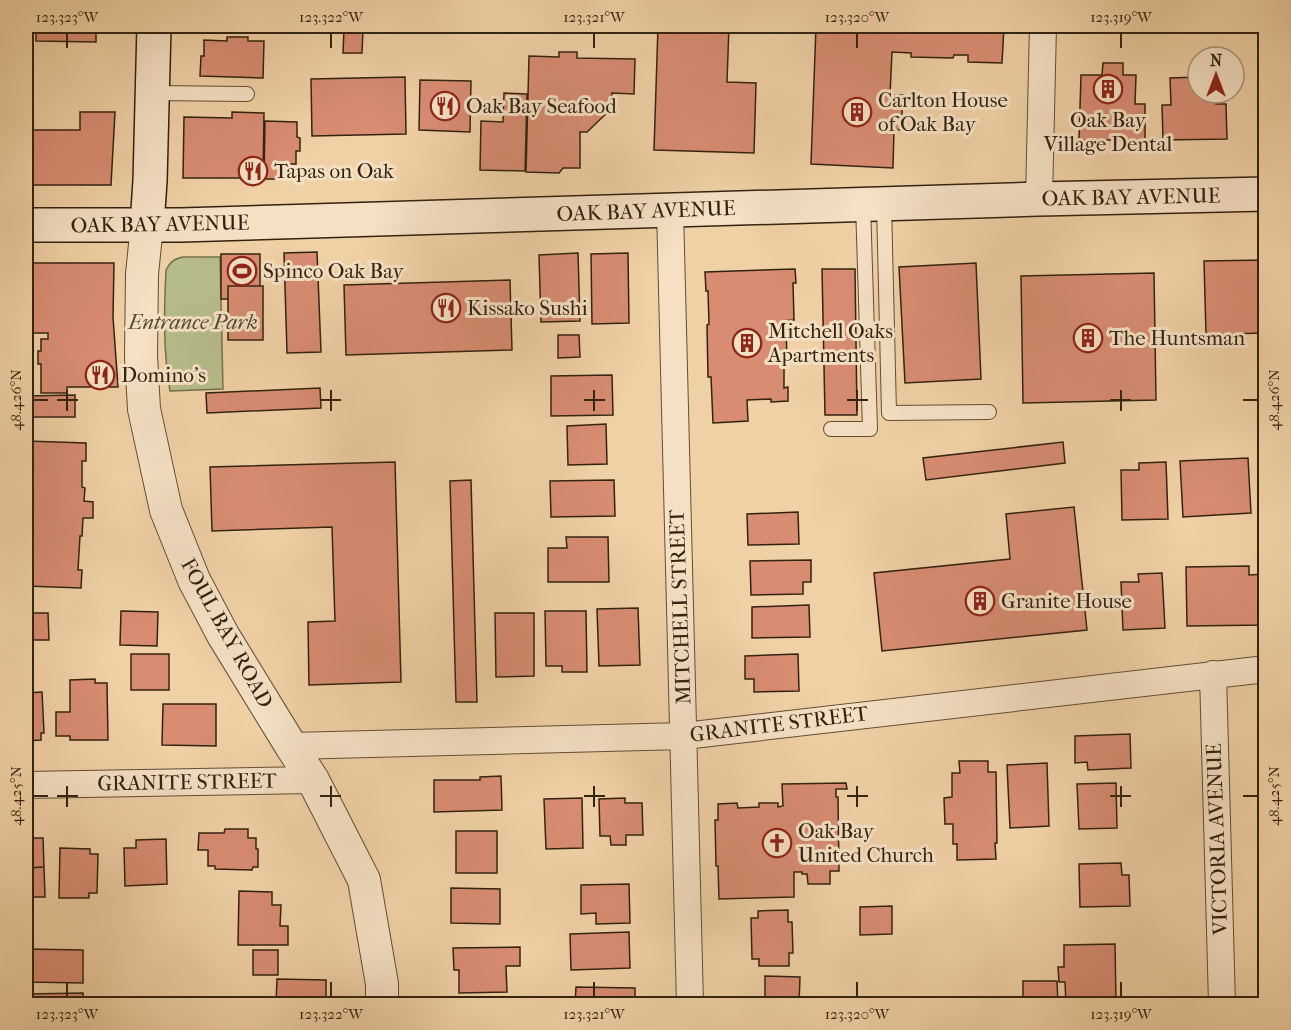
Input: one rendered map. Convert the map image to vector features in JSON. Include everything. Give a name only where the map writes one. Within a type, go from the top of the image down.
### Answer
[{"type":"main road","name":"FOUL BAY ROAD","points":[[147,225],[154,26]]},
{"type":"main road","name":"OAK BAY AVENUE","points":[[26,225],[147,225],[1266,194]]},
{"type":"street","points":[[1039,199],[1042,26]]},
{"type":"street","name":"MITCHELL STREET","points":[[670,210],[690,1005]]},
{"type":"street","name":"FOUL BAY ROAD","points":[[147,225],[142,274],[141,344],[144,410],[166,510],[194,580],[223,635],[314,780],[364,880],[382,984],[381,1005]]},
{"type":"street","name":"GRANITE STREET","points":[[291,746],[684,736],[1266,669]]},
{"type":"street","name":"VICTORIA AVENUE","points":[[1213,674],[1222,1005]]},
{"type":"street","name":"GRANITE STREET","points":[[26,785],[314,780]]},
{"type":"lane","points":[[153,93],[247,94]]},
{"type":"lane","points":[[874,204],[889,413],[989,412]]},
{"type":"lane","points":[[831,429],[870,429],[874,204]]},
{"type":"green space","name":"Entrance Park","points":[[183,257],[220,257],[223,389],[170,391],[166,361],[166,270],[173,261]]},
{"type":"building","points":[[36,26],[96,26],[96,42],[36,41]]},
{"type":"building","points":[[400,26],[420,26],[420,33],[400,32]]},
{"type":"building","points":[[658,26],[729,26],[727,82],[756,83],[754,153],[654,150]]},
{"type":"building","name":"Carlton House of Oak Bay","points":[[816,26],[1004,26],[1002,63],[968,62],[968,55],[954,55],[953,58],[911,57],[911,53],[892,52],[890,95],[903,95],[901,130],[894,129],[893,168],[811,164]]},
{"type":"building","points":[[344,29],[363,30],[362,53],[343,53]]},
{"type":"building","points":[[227,37],[248,37],[248,41],[264,41],[263,78],[200,76],[204,40],[227,41]]},
{"type":"building","points":[[559,52],[577,52],[577,58],[635,59],[634,94],[612,93],[611,109],[587,132],[580,132],[580,168],[563,168],[559,173],[526,172],[529,56],[559,57]]},
{"type":"building","points":[[1264,54],[1266,54],[1266,146],[1263,146],[1262,109],[1264,109]]},
{"type":"building","name":"Oak Bay Village Dental","points":[[1103,63],[1123,63],[1123,75],[1136,75],[1135,104],[1145,104],[1145,140],[1079,140],[1081,75],[1102,75]]},
{"type":"building","points":[[405,77],[406,134],[312,136],[311,79]]},
{"type":"building","points":[[1186,77],[1186,105],[1226,105],[1227,139],[1163,140],[1162,105],[1171,105],[1170,78]]},
{"type":"building","name":"Oak Bay Seafood","points":[[420,80],[471,81],[470,132],[419,130]]},
{"type":"building","points":[[504,93],[527,94],[525,171],[480,170],[481,121],[503,122]]},
{"type":"building","points":[[80,112],[115,112],[111,185],[26,185],[26,130],[80,130]]},
{"type":"building","points":[[232,112],[264,113],[263,178],[183,178],[184,117],[232,118]]},
{"type":"building","points":[[265,121],[297,122],[300,151],[296,151],[296,164],[289,164],[289,179],[264,179]]},
{"type":"building","points":[[317,252],[321,352],[287,353],[284,253]]},
{"type":"building","points":[[578,253],[580,321],[541,322],[539,255]]},
{"type":"building","points":[[628,253],[629,323],[592,324],[591,254]]},
{"type":"building","points":[[221,254],[260,254],[260,286],[228,286],[228,299],[221,299]]},
{"type":"building","points":[[1266,260],[1266,411],[1262,411],[1260,333],[1206,335],[1204,261]]},
{"type":"building","points":[[26,263],[114,263],[113,317],[118,387],[67,387],[67,393],[41,393],[41,364],[38,364],[38,351],[41,351],[41,339],[48,339],[48,333],[26,333]]},
{"type":"building","points":[[976,263],[981,379],[905,383],[899,267]]},
{"type":"building","name":"Mitchell Oaks Apartments","points":[[795,269],[794,320],[782,321],[783,331],[786,331],[787,356],[784,356],[784,388],[788,387],[788,401],[747,400],[748,421],[713,423],[711,377],[708,377],[707,325],[709,324],[705,272]]},
{"type":"building","points":[[822,269],[855,269],[857,415],[825,415]]},
{"type":"building","name":"The Huntsman","points":[[1154,273],[1156,400],[1023,403],[1021,276]]},
{"type":"building","points":[[510,280],[512,350],[346,355],[344,285]]},
{"type":"building","points":[[228,286],[263,286],[263,340],[228,340]]},
{"type":"building","points":[[558,335],[579,335],[580,357],[558,358]]},
{"type":"building","points":[[612,375],[613,415],[551,416],[551,376]]},
{"type":"building","points":[[320,388],[321,408],[207,413],[206,393]]},
{"type":"building","points":[[75,395],[75,417],[26,417],[26,396]]},
{"type":"building","points":[[606,424],[607,464],[568,465],[567,426]]},
{"type":"building","points":[[26,441],[86,443],[86,461],[82,461],[82,487],[85,488],[84,501],[93,502],[93,518],[83,518],[78,570],[82,570],[81,588],[26,586]]},
{"type":"building","points":[[1063,442],[1065,463],[926,480],[923,458]]},
{"type":"building","points":[[1248,458],[1251,513],[1183,517],[1180,461]]},
{"type":"building","points":[[395,462],[401,682],[309,685],[308,622],[335,621],[332,527],[212,531],[210,467]]},
{"type":"building","points":[[1166,462],[1168,519],[1122,520],[1121,470],[1139,470],[1139,463]]},
{"type":"building","points":[[471,480],[477,702],[456,702],[450,481]]},
{"type":"building","points":[[614,480],[615,516],[551,517],[550,481]]},
{"type":"building","name":"Granite House","points":[[1074,507],[1087,630],[882,651],[874,573],[1010,559],[1006,514]]},
{"type":"building","points":[[798,512],[799,544],[748,545],[747,514]]},
{"type":"building","points":[[566,537],[608,537],[609,582],[548,582],[548,548],[567,548]]},
{"type":"building","points":[[811,560],[811,582],[803,582],[803,594],[751,595],[750,561]]},
{"type":"building","points":[[1249,566],[1249,575],[1266,574],[1266,625],[1187,626],[1186,567]]},
{"type":"building","points":[[1162,573],[1165,628],[1123,630],[1121,582],[1139,582],[1138,574]]},
{"type":"building","points":[[809,605],[810,637],[752,638],[752,607]]},
{"type":"building","points":[[638,608],[640,665],[599,666],[597,609]]},
{"type":"building","points":[[121,611],[158,612],[157,646],[120,645]]},
{"type":"building","points":[[545,611],[586,611],[587,672],[562,672],[562,666],[546,666]]},
{"type":"building","points":[[26,613],[48,613],[49,640],[26,640]]},
{"type":"building","points":[[495,613],[534,613],[534,676],[496,677]]},
{"type":"building","points":[[131,654],[169,654],[169,690],[131,690]]},
{"type":"building","points":[[798,654],[799,691],[754,692],[754,679],[745,679],[745,656]]},
{"type":"building","points":[[95,679],[95,683],[107,683],[108,740],[70,740],[70,736],[56,736],[56,712],[70,712],[70,680]]},
{"type":"building","points":[[42,692],[44,733],[41,733],[41,740],[26,741],[26,693]]},
{"type":"building","points":[[163,704],[216,704],[216,746],[162,745]]},
{"type":"building","points":[[1130,734],[1131,768],[1088,770],[1087,762],[1075,763],[1075,736]]},
{"type":"building","points":[[959,761],[988,761],[988,772],[996,772],[996,859],[957,860],[957,844],[953,844],[953,824],[945,824],[944,798],[952,797],[952,773],[960,773]]},
{"type":"building","points":[[1047,763],[1049,826],[1010,828],[1007,765]]},
{"type":"building","points":[[501,776],[502,810],[434,812],[434,780],[480,780],[480,777]]},
{"type":"building","name":"Oak Bay United Church","points":[[846,783],[847,789],[836,789],[839,871],[830,871],[830,884],[808,884],[807,874],[794,872],[794,897],[719,899],[715,820],[718,820],[718,804],[737,803],[738,808],[759,807],[759,803],[778,803],[778,807],[783,806],[782,784]]},
{"type":"building","points":[[1116,783],[1117,828],[1079,829],[1077,784]]},
{"type":"building","points":[[582,798],[583,848],[546,849],[544,799]]},
{"type":"building","points":[[625,798],[625,803],[642,803],[643,835],[626,835],[626,845],[611,845],[610,836],[600,836],[599,799]]},
{"type":"building","points":[[225,829],[248,829],[248,838],[256,838],[258,867],[253,867],[252,870],[215,869],[215,866],[208,866],[208,850],[198,850],[199,833],[224,833]]},
{"type":"building","points":[[456,831],[497,831],[497,873],[456,873]]},
{"type":"building","points":[[26,838],[43,838],[44,867],[26,868]]},
{"type":"building","points":[[166,839],[167,884],[125,886],[124,848],[136,848],[136,840]]},
{"type":"building","points":[[60,848],[90,849],[90,854],[98,854],[97,893],[89,893],[89,898],[59,898]]},
{"type":"building","points":[[1121,863],[1122,875],[1129,875],[1130,906],[1080,907],[1079,864]]},
{"type":"building","points":[[44,867],[45,897],[26,897],[26,868]]},
{"type":"building","points":[[629,884],[630,923],[596,924],[596,913],[581,914],[581,885]]},
{"type":"building","points":[[451,888],[500,889],[500,924],[451,923]]},
{"type":"building","points":[[239,891],[272,892],[272,905],[281,905],[280,926],[288,926],[288,945],[238,945]]},
{"type":"building","points":[[892,906],[892,934],[860,935],[860,907]]},
{"type":"building","points":[[788,910],[788,922],[792,922],[793,953],[789,953],[789,966],[759,966],[759,959],[752,959],[751,918],[758,918],[758,911]]},
{"type":"building","points":[[629,932],[630,968],[571,970],[570,934]]},
{"type":"building","points":[[1115,944],[1116,1003],[1066,1004],[1065,982],[1059,982],[1058,967],[1064,967],[1064,945]]},
{"type":"building","points":[[520,947],[520,966],[506,966],[507,992],[459,993],[459,970],[454,970],[453,948]]},
{"type":"building","points":[[26,949],[83,950],[83,983],[26,982]]},
{"type":"building","points":[[253,950],[278,950],[278,975],[253,975]]},
{"type":"building","points":[[765,976],[800,977],[799,1004],[765,1004]]},
{"type":"building","points":[[277,979],[326,980],[326,1004],[276,1004]]},
{"type":"building","points":[[1023,981],[1057,981],[1058,1004],[1023,1004]]},
{"type":"building","points":[[576,987],[635,988],[635,1004],[575,1004]]},
{"type":"building","points":[[83,993],[84,1004],[26,1004],[26,994]]},
{"type":"building","points":[[971,998],[999,998],[999,1004],[971,1004]]},
{"type":"place","name":"Oak Bay Village Dental","points":[[1108,89]]},
{"type":"place","name":"Oak Bay Seafood","points":[[445,106]]},
{"type":"place","name":"Carlton House of Oak Bay","points":[[857,112]]},
{"type":"place","name":"Tapas on Oak","points":[[253,171]]},
{"type":"place","name":"Spinco Oak Bay","points":[[242,271]]},
{"type":"place","name":"Kissako Sushi","points":[[446,308]]},
{"type":"place","name":"The Huntsman","points":[[1088,338]]},
{"type":"place","name":"Mitchell Oaks Apartments","points":[[747,343]]},
{"type":"place","name":"Domino's","points":[[100,375]]},
{"type":"place","name":"Granite House","points":[[980,601]]},
{"type":"place","name":"Oak Bay United Church","points":[[777,843]]}]
